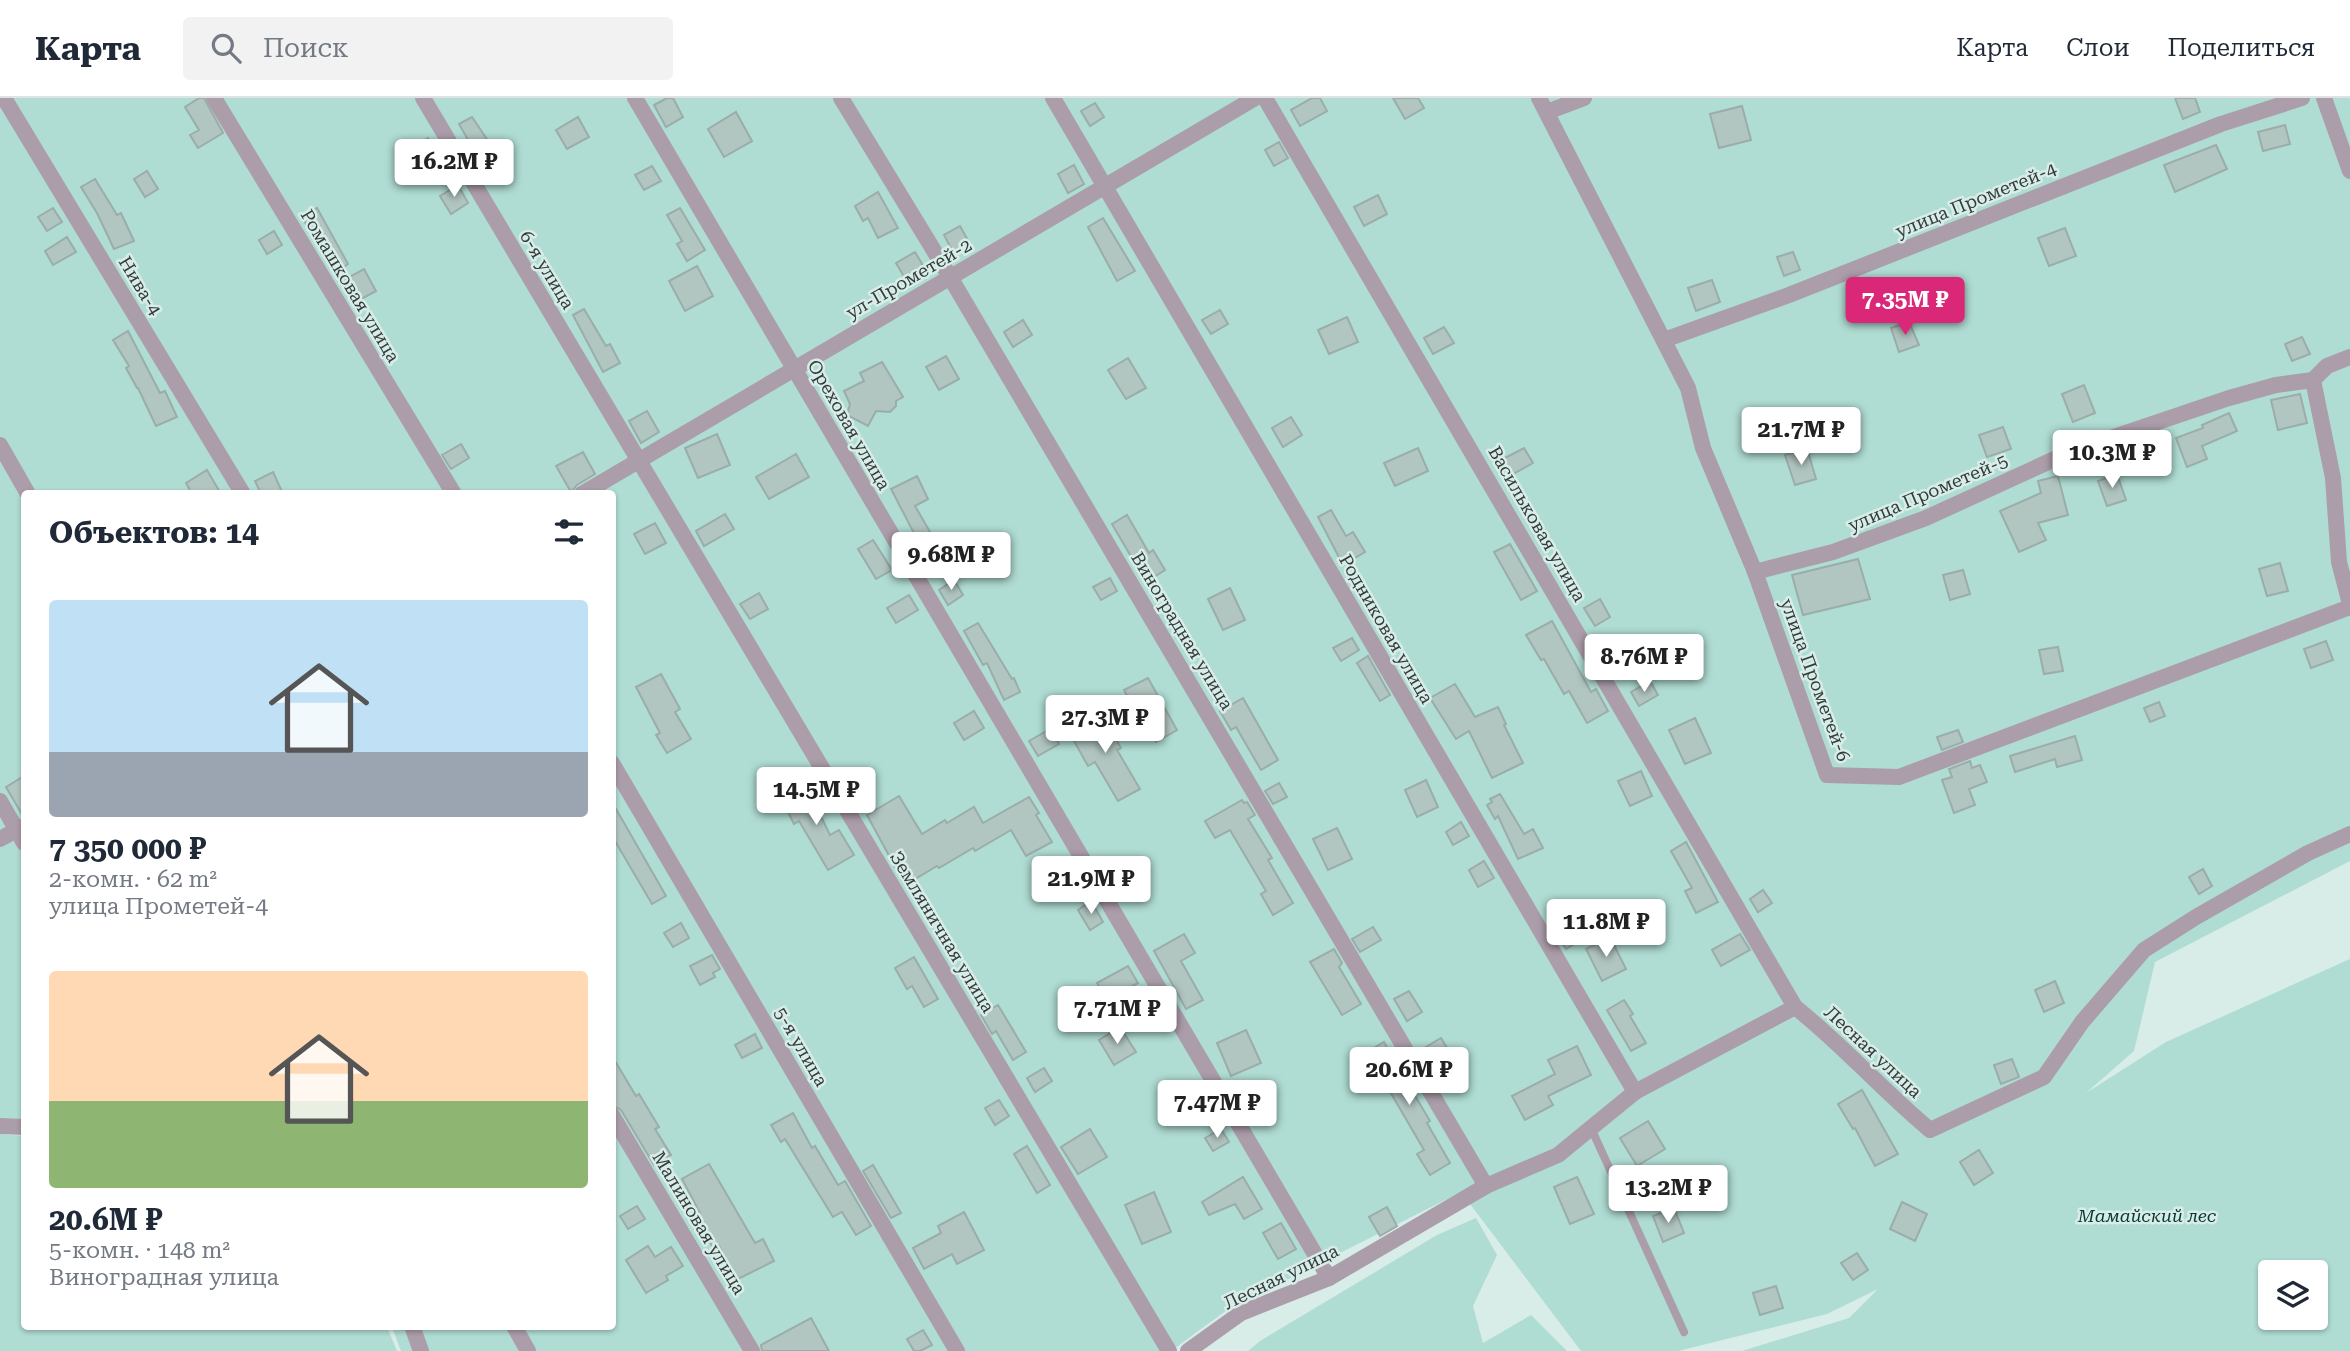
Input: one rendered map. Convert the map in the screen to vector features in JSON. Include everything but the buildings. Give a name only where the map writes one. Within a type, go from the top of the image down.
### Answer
[{"type":"street","name":"Нива-4","points":[[4,98],[241,490]]},
{"type":"street","name":"Ромашковая улица","points":[[214,98],[452,490]]},
{"type":"street","name":"6-я улица","points":[[423,98],[639,461]]},
{"type":"street","name":"Ореховая улица","points":[[635,98],[1329,1278]]},
{"type":"street","name":"Виноградная улица","points":[[841,98],[950,277],[1486,1186]]},
{"type":"street","name":"Родниковая улица","points":[[1053,98],[1635,1092]]},
{"type":"street","name":"ул-Прометей-2","points":[[589,490],[1255,98]]},
{"type":"street","name":"Васильковая улица","points":[[1265,98],[1795,1007]]},
{"type":"street","points":[[1543,105],[1584,98]]},
{"type":"street","name":"улица Прометей-4","points":[[1664,340],[1789,295],[2221,124],[2302,98]]},
{"type":"street","points":[[2324,98],[2350,171]]},
{"type":"street","name":"улица Прометей-6","points":[[1543,105],[1688,388],[1703,448],[1755,572],[1827,775],[1899,777],[2350,606]]},
{"type":"street","points":[[2350,357],[2327,366],[2314,380],[2333,478],[2339,562],[2350,606]]},
{"type":"street","name":"улица Прометей-5","points":[[1755,572],[1833,552],[1927,518],[2085,447],[2229,398],[2276,385],[2314,380]]},
{"type":"street","points":[[0,445],[26,490]]},
{"type":"street","name":"Земляничная улица","points":[[639,461],[1169,1351]]},
{"type":"street","name":"5-я улица","points":[[616,770],[957,1351]]},
{"type":"street","points":[[0,802],[21,832]]},
{"type":"street","points":[[0,839],[21,833]]},
{"type":"street","name":"Лесная улица","points":[[1188,1351],[1241,1313],[1329,1278],[1486,1186],[1558,1155],[1635,1092],[1795,1007],[1823,1029],[1905,1110],[1930,1130],[2044,1077],[2082,1022],[2144,950],[2308,853],[2350,834]]},
{"type":"street","name":"Малиновая улица","points":[[616,1122],[752,1351]]},
{"type":"street","points":[[0,1126],[21,1127]]},
{"type":"street","points":[[413,1330],[421,1351]]},
{"type":"street","points":[[516,1330],[528,1351]]},
{"type":"lane","points":[[1591,1128],[1684,1332]]},
{"type":"green space","name":"Мамайский лес","points":[[0,98],[2350,98],[2350,861],[2155,962],[2134,1051],[2086,1093],[2166,1042],[2350,959],[2350,1351],[1742,1351],[1849,1318],[1878,1289],[1827,1314],[1678,1351],[1581,1351],[1461,1192],[1227,1310],[1171,1351],[401,1351],[393,1330],[616,1330],[616,490],[21,490],[21,1131],[0,1129]]},
{"type":"green space","points":[[0,1134],[21,1136],[21,1330],[388,1330],[397,1351],[0,1351]]},
{"type":"green space","points":[[1476,1218],[1497,1255],[1473,1306],[1483,1343],[1531,1315],[1567,1351],[1248,1351],[1260,1341],[1437,1235]]}]
